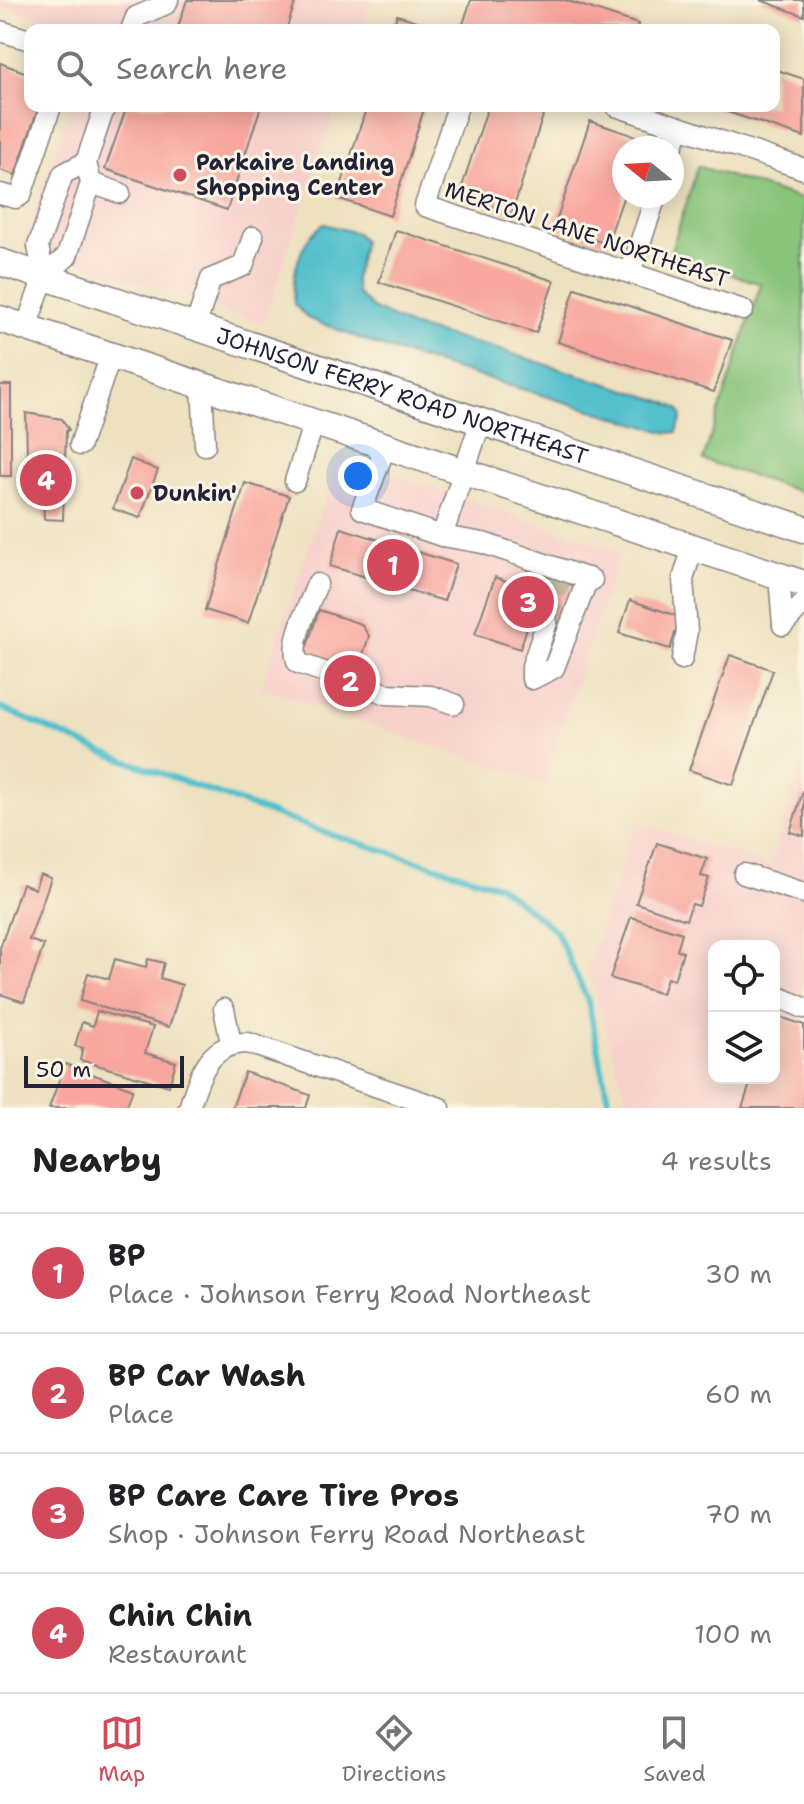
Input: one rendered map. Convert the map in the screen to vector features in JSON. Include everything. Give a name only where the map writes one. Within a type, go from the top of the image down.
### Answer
[{"type":"main road","name":"JOHNSON FERRY ROAD NORTHEAST","points":[[0,262],[804,529]]},
{"type":"main road","points":[[0,319],[804,584]]},
{"type":"street","points":[[133,24],[136,17],[168,0]]},
{"type":"street","points":[[0,31],[24,38]]},
{"type":"street","points":[[0,194],[16,198],[21,195],[49,112]]},
{"type":"street","points":[[26,327],[44,277],[67,256],[91,183],[86,162],[103,112]]},
{"type":"street","name":"MERTON LANE NORTHEAST","points":[[456,112],[425,206],[743,310]]},
{"type":"street","points":[[634,112],[804,169]]},
{"type":"street","points":[[676,136],[679,127]]},
{"type":"street","points":[[44,277],[38,246],[63,174],[86,162]]},
{"type":"street","points":[[91,183],[120,193]]},
{"type":"street","points":[[630,273],[652,208]]},
{"type":"street","points":[[195,327],[211,279],[243,266],[253,237]]},
{"type":"street","points":[[80,445],[111,355]]},
{"type":"street","points":[[202,385],[205,445]]},
{"type":"street","points":[[442,536],[481,421]]},
{"type":"street","points":[[295,481],[314,422]]},
{"type":"street","points":[[386,445],[362,509],[442,536],[483,543],[562,576],[590,579],[554,668],[532,679],[532,666],[547,622]]},
{"type":"street","points":[[682,659],[687,631],[683,579],[693,547]]},
{"type":"street","points":[[779,576],[783,625],[804,603]]},
{"type":"street","points":[[317,584],[294,656],[298,663],[387,694],[431,696],[454,704]]},
{"type":"street","points":[[744,874],[804,893]]},
{"type":"street","points":[[781,998],[804,1008]]},
{"type":"street","points":[[224,1009],[231,1043]]},
{"type":"street","points":[[189,1108],[202,1068],[214,1052],[231,1043],[248,1043],[440,1108]]},
{"type":"shaded area","points":[[0,0],[371,0],[363,24],[56,24],[0,6]]},
{"type":"shaded area","name":"Parkaire Landing Shopping Center","points":[[69,112],[334,112],[264,324],[23,244]]},
{"type":"shaded area","points":[[339,456],[621,551],[543,783],[261,688]]},
{"type":"shaded area","points":[[804,756],[804,1108],[629,1108],[587,967],[636,822],[770,865]]},
{"type":"green space","points":[[698,166],[804,200],[804,493],[703,460],[761,284],[670,254]]},
{"type":"water","points":[[324,224],[357,233],[363,242],[355,278],[357,293],[372,308],[410,326],[497,349],[665,402],[679,409],[682,416],[677,432],[668,433],[388,349],[309,319],[294,304],[294,282],[298,260],[308,239]]},
{"type":"building","points":[[187,0],[296,0],[288,24],[179,24]]},
{"type":"building","points":[[471,0],[565,0],[638,24],[463,24]]},
{"type":"building","points":[[760,0],[804,0],[804,16]]},
{"type":"building","points":[[397,15],[427,24],[394,24]]},
{"type":"building","points":[[0,63],[24,72],[24,112],[37,112],[15,175],[0,170]]},
{"type":"building","points":[[780,71],[804,79],[804,137],[727,112],[780,112]]},
{"type":"building","points":[[125,112],[259,112],[227,210],[105,169]]},
{"type":"building","points":[[365,112],[423,112],[390,216],[337,198]]},
{"type":"building","points":[[486,112],[544,112],[512,213],[459,196]]},
{"type":"building","points":[[590,121],[634,136],[612,136],[612,208],[619,208],[607,244],[554,227]]},
{"type":"building","points":[[396,230],[554,281],[536,333],[379,282]]},
{"type":"building","points":[[575,288],[732,340],[714,392],[558,342]]},
{"type":"building","points":[[0,385],[11,385],[11,476],[0,476]]},
{"type":"building","points":[[26,413],[62,419],[69,430],[66,431],[63,520],[44,519],[43,496],[28,497]]},
{"type":"building","points":[[131,459],[158,470],[140,518],[113,509]]},
{"type":"building","points":[[245,483],[289,496],[248,623],[205,610]]},
{"type":"building","points":[[341,528],[456,564],[444,601],[330,566]]},
{"type":"building","points":[[528,570],[575,586],[561,626],[531,616],[520,649],[475,634],[495,577],[523,587]]},
{"type":"building","points":[[630,600],[680,617],[670,649],[619,633]]},
{"type":"building","points":[[319,610],[361,624],[369,636],[357,673],[364,696],[330,685],[336,666],[304,655]]},
{"type":"building","points":[[730,655],[773,670],[733,785],[689,770]]},
{"type":"building","points":[[804,791],[804,836],[790,832]]},
{"type":"building","points":[[657,843],[707,859],[701,876],[709,878],[699,906],[692,904],[686,920],[636,903]]},
{"type":"building","points":[[40,874],[51,878],[29,940],[44,945],[24,1002],[0,994],[0,948],[22,884],[35,889]]},
{"type":"building","points":[[631,917],[682,933],[677,950],[683,952],[674,980],[667,978],[662,994],[610,978]]},
{"type":"building","points":[[115,959],[146,967],[148,959],[164,963],[160,978],[182,985],[169,1027],[80,1001],[88,973],[109,979]]},
{"type":"building","points":[[97,1011],[153,1027],[145,1053],[176,1062],[169,1086],[80,1060],[83,1048],[75,1046],[82,1022],[93,1026]]},
{"type":"building","points":[[780,1017],[804,1025],[804,1108],[742,1108],[750,1084],[780,1084]]},
{"type":"building","points":[[65,1064],[133,1089],[126,1108],[49,1108]]},
{"type":"building","points":[[245,1072],[310,1095],[306,1108],[232,1108]]},
{"type":"waterway","points":[[1,708],[102,752],[323,832],[499,886],[556,931],[588,1001],[610,1108]]},
{"type":"tunnel","points":[[547,622],[560,581]]},
{"type":"place","name":"Parkaire Landing Shopping Center","points":[[180,175]]},
{"type":"place","name":"Chin Chin","points":[[46,480]]},
{"type":"place","name":"Dunkin'","points":[[137,493]]},
{"type":"place","name":"BP","points":[[393,565]]},
{"type":"place","name":"BP Care Care Tire Pros","points":[[528,602]]},
{"type":"place","name":"BP Car Wash","points":[[350,681]]}]
